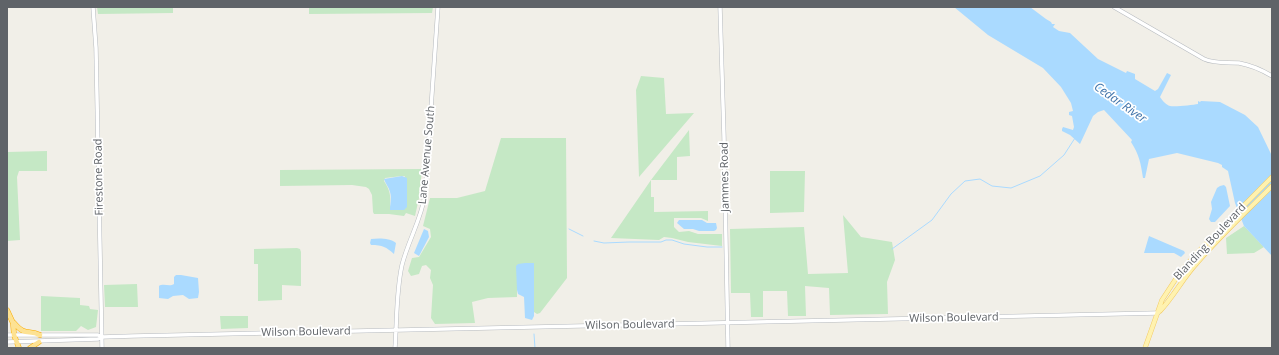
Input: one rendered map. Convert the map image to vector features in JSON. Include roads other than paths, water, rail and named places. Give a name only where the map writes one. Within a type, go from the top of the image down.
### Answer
[{"type":"highway","points":[[7,310],[13,323],[14,335],[18,348]]},
{"type":"highway","points":[[13,323],[24,332],[36,333],[40,335]]},
{"type":"highway","points":[[30,348],[39,342]]},
{"type":"main road","name":"Firestone Road","points":[[93,7],[96,55],[102,348]]},
{"type":"main road","name":"Lane Avenue South","points":[[395,348],[401,272],[425,195],[438,7]]},
{"type":"main road","name":"Jammes Road","points":[[720,7],[728,348]]},
{"type":"main road","points":[[1114,7],[1208,60],[1245,65],[1258,69],[1272,76]]},
{"type":"main road","name":"Blanding Boulevard","points":[[1146,348],[1162,300],[1180,271],[1272,176]]},
{"type":"main road","name":"Blanding Boulevard","points":[[1158,313],[1168,303],[1176,288],[1193,267],[1272,186]]},
{"type":"main road","name":"Wilson Boulevard","points":[[7,342],[98,339],[102,337],[1158,313]]},
{"type":"main road","name":"Wilson Boulevard","points":[[7,336],[98,335],[102,337]]},
{"type":"water","name":"Cedar River","points":[[954,7],[1030,7],[1052,24],[1055,24],[1053,27],[1059,31],[1070,33],[1098,59],[1126,73],[1127,71],[1135,74],[1135,79],[1155,91],[1158,89],[1167,73],[1171,75],[1160,97],[1170,106],[1198,104],[1198,101],[1220,102],[1245,115],[1258,127],[1272,156],[1272,256],[1244,226],[1235,203],[1228,171],[1222,167],[1222,165],[1177,153],[1149,159],[1145,178],[1143,178],[1139,159],[1131,142],[1132,140],[1104,110],[1093,116],[1080,144],[1070,135],[1062,131],[1063,127],[1073,130],[1074,127],[1072,116],[1069,115],[1069,112],[1073,111],[1071,103],[1061,87],[1043,68],[988,35]]},
{"type":"water","points":[[402,176],[407,178],[407,207],[404,210],[390,210],[391,194],[384,179]]},
{"type":"water","points":[[1224,185],[1226,187],[1230,206],[1215,222],[1211,222],[1209,219],[1212,209],[1211,202],[1217,188]]},
{"type":"water","points":[[679,220],[702,220],[707,223],[716,223],[717,228],[714,231],[684,229],[677,223]]},
{"type":"water","points":[[424,229],[428,231],[429,237],[419,256],[414,253]]},
{"type":"water","points":[[1149,236],[1184,251],[1185,253],[1181,257],[1174,253],[1144,253]]},
{"type":"water","points":[[377,238],[394,241],[396,243],[394,254],[379,245],[371,245],[371,239]]},
{"type":"water","points":[[534,263],[534,316],[532,320],[525,318],[524,297],[518,294],[517,290],[516,266],[518,264]]},
{"type":"water","points":[[176,275],[198,278],[198,298],[189,299],[183,295],[173,296],[168,299],[159,298],[159,286],[174,284],[174,277]]},
{"type":"waterway","points":[[892,249],[932,220],[951,194],[965,181],[980,179],[992,186],[1011,188],[1040,176],[1064,155],[1075,138]]},
{"type":"waterway","points":[[569,229],[583,236]]},
{"type":"waterway","points":[[594,241],[604,243],[661,242],[672,240],[684,244],[722,247]]},
{"type":"waterway","points":[[534,334],[535,348]]}]
